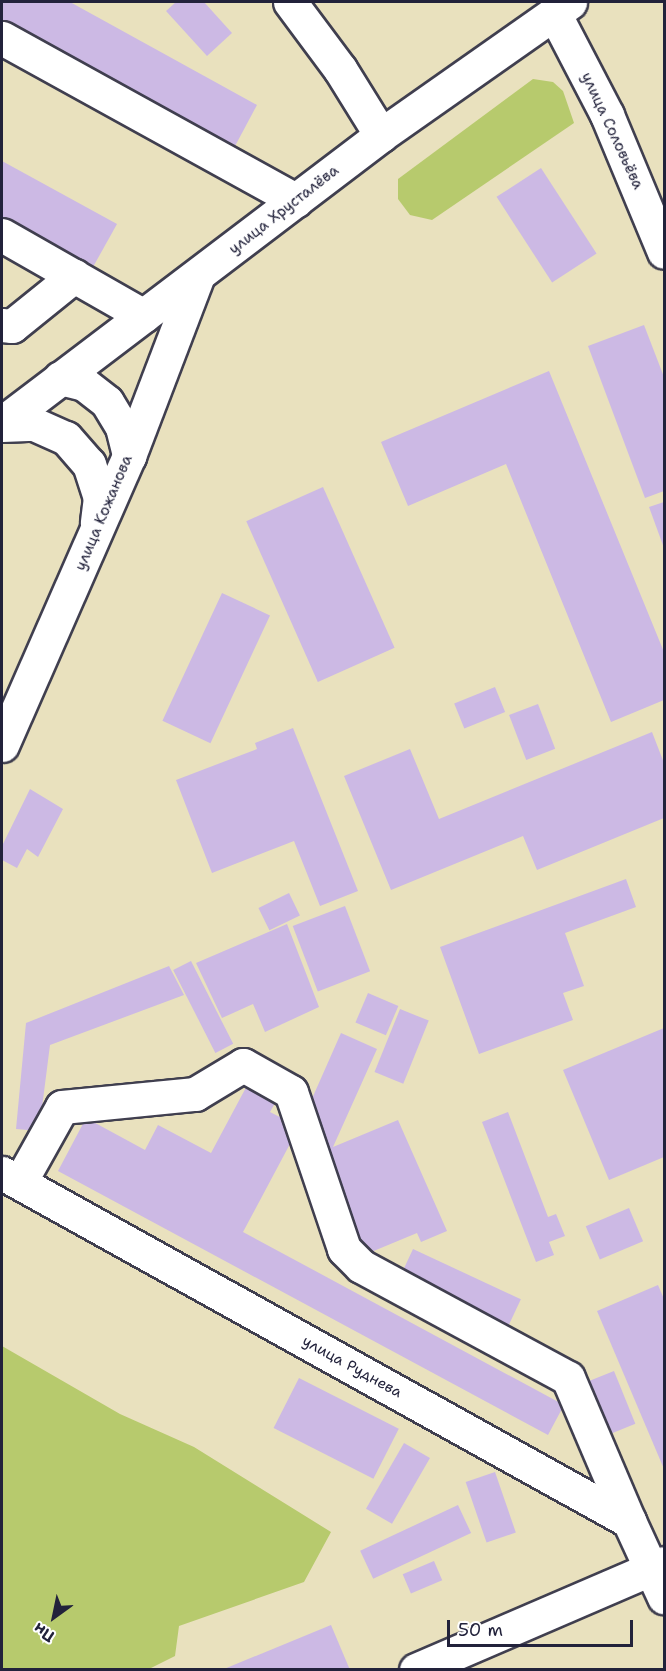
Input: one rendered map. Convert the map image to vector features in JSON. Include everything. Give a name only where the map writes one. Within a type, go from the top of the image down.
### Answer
[{"type":"main road","points":[[290,2],[340,69],[381,135]]},
{"type":"main road","name":"улица Хрусталёва","points":[[2,424],[60,378],[197,278],[381,135],[562,7]]},
{"type":"main road","name":"улица Соловьёва","points":[[562,7],[664,252]]},
{"type":"main road","points":[[2,39],[296,200]]},
{"type":"main road","points":[[2,235],[144,316]]},
{"type":"main road","points":[[2,325],[12,326],[74,276]]},
{"type":"main road","name":"улица Кожанова","points":[[2,745],[129,456],[197,278]]},
{"type":"main road","points":[[60,378],[84,384],[107,402],[122,427],[129,456]]},
{"type":"main road","points":[[2,424],[34,424],[66,438],[89,464],[100,497],[96,532]]},
{"type":"main road","points":[[11,1177],[62,1107],[195,1094],[243,1065],[291,1092],[344,1249],[361,1266],[568,1378],[629,1521],[660,1576],[416,1670]]},
{"type":"main road","name":"улица Руднева","points":[[11,1177],[629,1521]]},
{"type":"green space","points":[[533,79],[553,82],[563,91],[574,123],[432,220],[410,215],[398,199],[398,179]]},
{"type":"green space","points":[[2,1346],[120,1414],[194,1447],[331,1532],[304,1582],[179,1626],[175,1656],[149,1669],[2,1669]]},
{"type":"building","points":[[2,2],[70,2],[257,105],[234,148],[2,20]]},
{"type":"building","points":[[176,2],[204,2],[232,33],[207,56],[166,11]]},
{"type":"building","points":[[2,161],[117,224],[93,267],[2,217]]},
{"type":"building","points":[[541,168],[597,254],[552,282],[497,197]]},
{"type":"building","points":[[644,325],[664,377],[664,491],[645,498],[588,346]]},
{"type":"building","points":[[549,371],[664,652],[664,700],[611,722],[506,464],[408,506],[381,442]]},
{"type":"building","points":[[323,487],[395,648],[318,682],[246,521]]},
{"type":"building","points":[[664,502],[664,548],[649,507]]},
{"type":"building","points":[[222,593],[270,615],[210,743],[162,721]]},
{"type":"building","points":[[495,687],[505,712],[464,729],[454,703]]},
{"type":"building","points":[[538,704],[555,749],[526,760],[509,715]]},
{"type":"building","points":[[293,728],[358,891],[320,906],[294,841],[212,873],[176,780],[257,749],[255,743]]},
{"type":"building","points":[[652,732],[664,763],[664,818],[537,870],[523,836],[391,890],[344,776],[410,749],[439,819]]},
{"type":"building","points":[[30,789],[63,809],[38,857],[27,849],[17,868],[2,860],[2,846]]},
{"type":"building","points":[[626,879],[636,907],[565,933],[584,986],[563,993],[573,1020],[479,1054],[440,947]]},
{"type":"building","points":[[289,893],[300,915],[269,930],[258,908]]},
{"type":"building","points":[[345,906],[370,971],[318,991],[293,926]]},
{"type":"building","points":[[287,924],[319,1007],[265,1032],[253,1004],[222,1018],[196,963]]},
{"type":"building","points":[[191,961],[233,1044],[215,1053],[173,970]]},
{"type":"building","points":[[169,966],[184,995],[50,1045],[39,1131],[16,1129],[26,1023]]},
{"type":"building","points":[[368,993],[398,1006],[386,1035],[355,1022]]},
{"type":"building","points":[[400,1009],[429,1021],[403,1084],[375,1072]]},
{"type":"building","points":[[664,1028],[664,1157],[609,1180],[563,1070]]},
{"type":"building","points":[[341,1033],[377,1049],[333,1147],[398,1120],[447,1231],[421,1242],[417,1233],[364,1255],[303,1119]]},
{"type":"building","points":[[250,1080],[279,1096],[270,1112],[299,1127],[243,1232],[564,1405],[548,1435],[58,1171],[86,1118],[145,1150],[158,1125],[211,1153]]},
{"type":"building","points":[[508,1112],[548,1217],[556,1214],[565,1236],[549,1242],[554,1255],[536,1262],[482,1122]]},
{"type":"building","points":[[629,1208],[643,1241],[600,1260],[586,1226]]},
{"type":"building","points":[[413,1249],[521,1299],[506,1331],[398,1281]]},
{"type":"building","points":[[658,1285],[664,1299],[664,1469],[597,1311]]},
{"type":"building","points":[[614,1371],[635,1424],[605,1436],[583,1383]]},
{"type":"building","points":[[299,1378],[399,1429],[373,1479],[274,1428]]},
{"type":"building","points":[[404,1443],[430,1458],[392,1524],[366,1509]]},
{"type":"building","points":[[495,1472],[516,1533],[487,1543],[466,1482]]},
{"type":"building","points":[[458,1505],[471,1533],[373,1579],[360,1551]]},
{"type":"building","points":[[434,1561],[442,1580],[411,1594],[403,1574]]},
{"type":"building","points":[[331,1625],[350,1670],[224,1670],[224,1669]]}]
